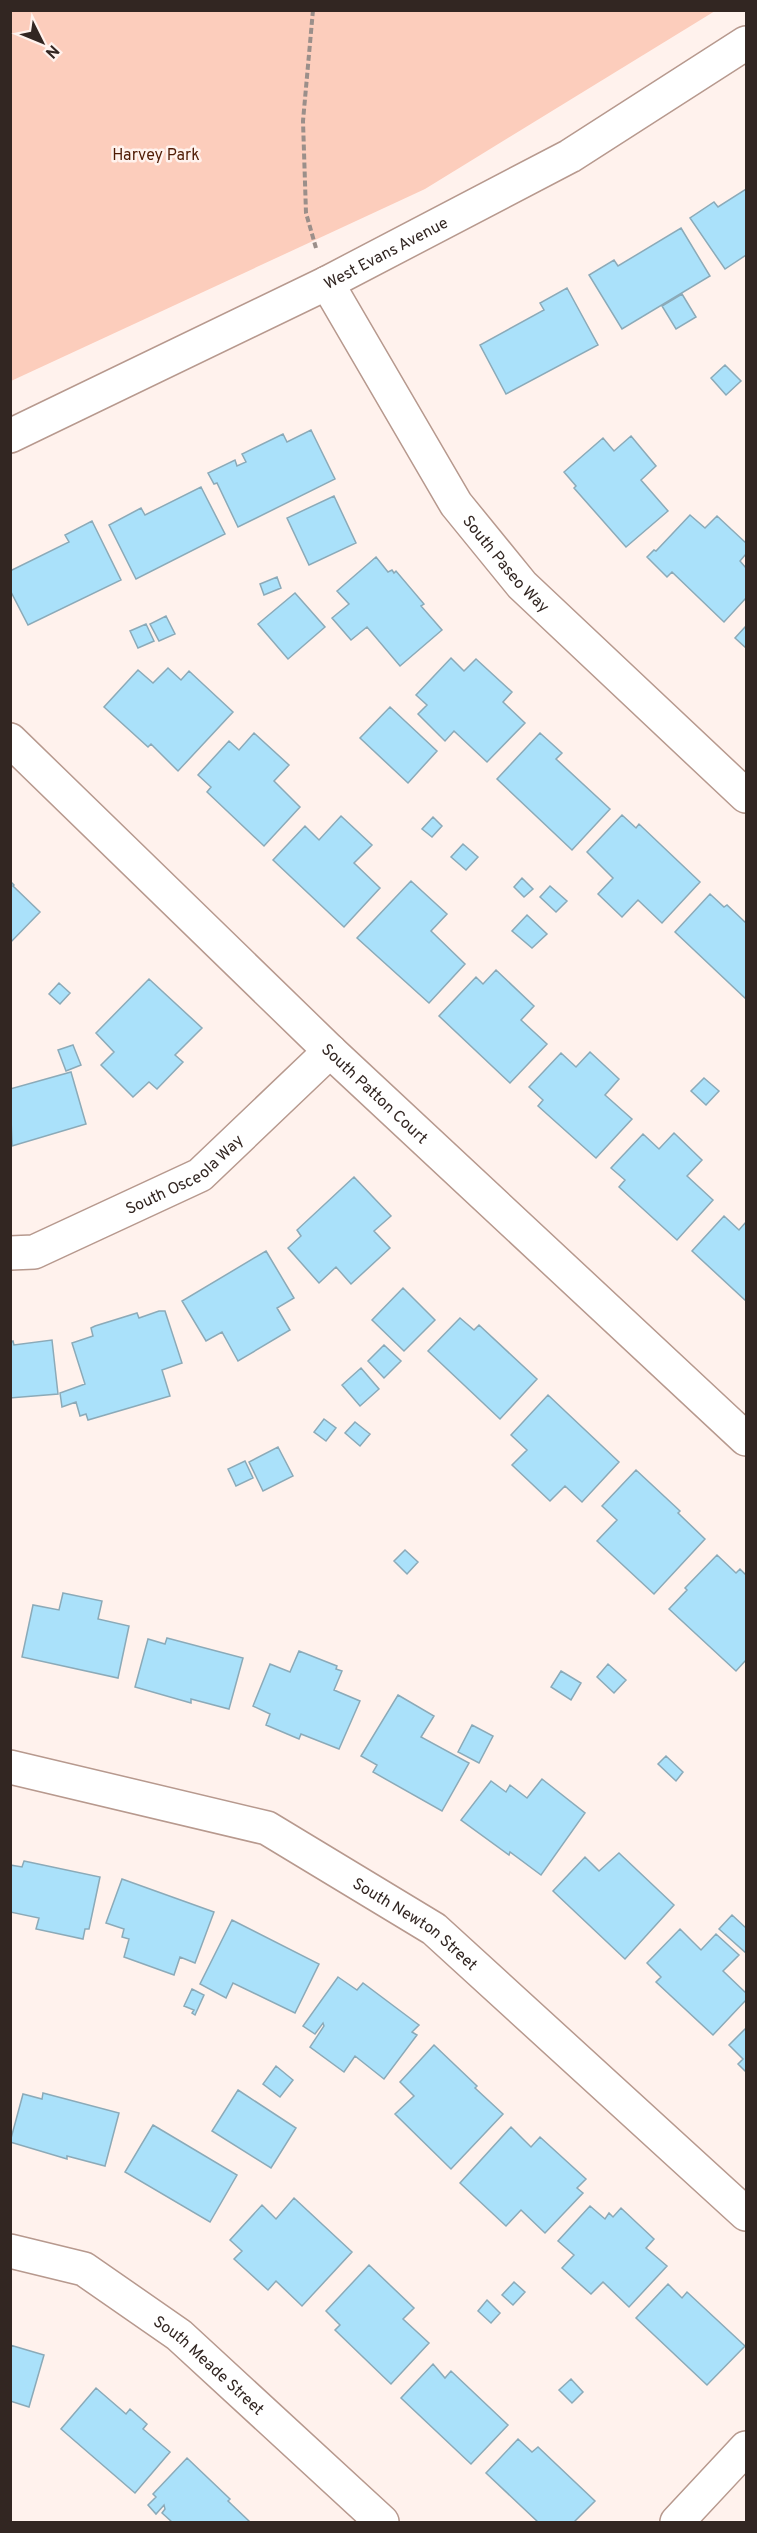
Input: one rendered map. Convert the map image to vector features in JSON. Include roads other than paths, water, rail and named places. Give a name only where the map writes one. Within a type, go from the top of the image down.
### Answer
[{"type":"street","name":"West Evans Avenue","points":[[10,436],[327,284],[570,156],[747,43]]},
{"type":"street","name":"South Paseo Way","points":[[327,284],[456,504],[522,585],[747,796]]},
{"type":"street","name":"South Patton Court","points":[[10,740],[330,1051],[747,1439]]},
{"type":"street","name":"South Osceola Way","points":[[10,1253],[34,1252],[200,1175],[330,1051]]},
{"type":"street","name":"South Newton Street","points":[[10,1767],[267,1828],[434,1929],[747,2214]]},
{"type":"street","name":"South Meade Street","points":[[10,2251],[84,2269],[179,2336],[382,2523]]},
{"type":"street","points":[[677,2523],[747,2448]]},
{"type":"park label","name":"Harvey Park","points":[[156,154]]}]
